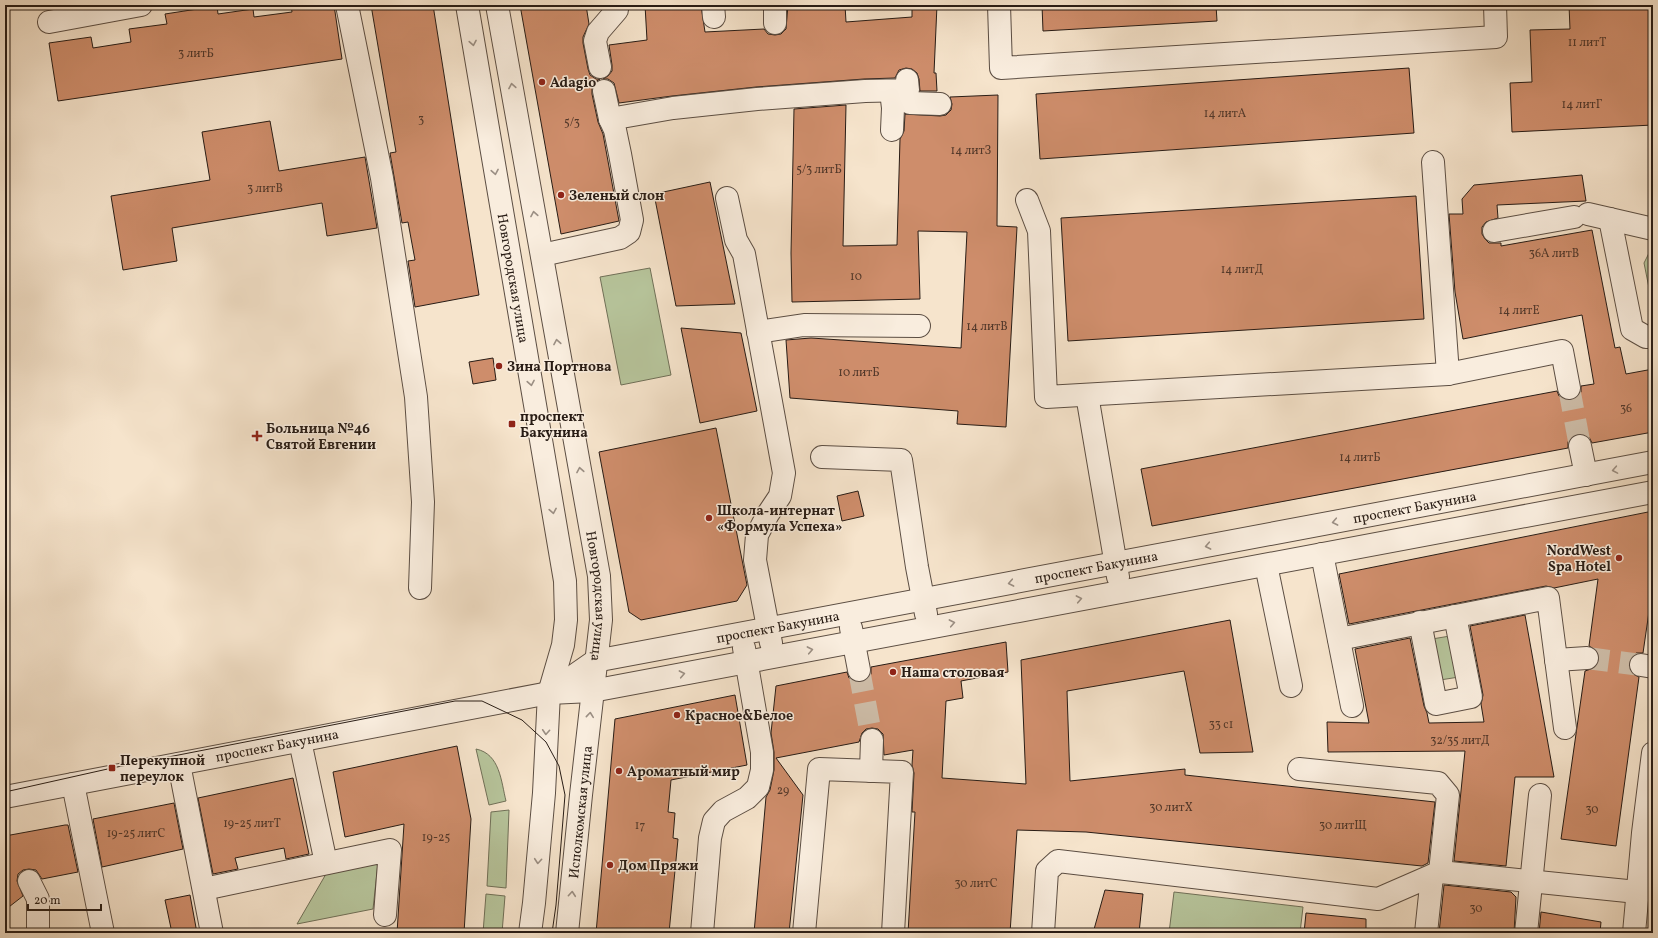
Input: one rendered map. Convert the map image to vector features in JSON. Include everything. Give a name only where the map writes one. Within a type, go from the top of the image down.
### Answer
[{"type":"street","points":[[49,22],[141,5]]},
{"type":"street","points":[[347,5],[382,178],[416,397],[423,502],[420,588]]},
{"type":"street","name":"Новгородская улица","points":[[466,5],[565,581],[566,620],[562,645],[549,693]]},
{"type":"street","name":"Новгородская улица","points":[[497,5],[599,576],[601,620],[592,691]]},
{"type":"street","points":[[999,5],[1001,68],[1496,37],[1495,5]]},
{"type":"street","points":[[600,67],[595,41],[598,32],[617,10]]},
{"type":"street","points":[[610,118],[673,108],[757,99],[865,91],[899,86]]},
{"type":"street","points":[[899,86],[910,103],[940,104]]},
{"type":"street","points":[[892,130],[893,108],[899,86]]},
{"type":"street","points":[[542,255],[620,238],[629,232],[632,220],[619,148],[604,91]]},
{"type":"street","points":[[1433,162],[1448,374]]},
{"type":"street","points":[[727,198],[736,240],[744,254],[784,473],[780,496],[757,535],[755,560],[774,657]]},
{"type":"street","points":[[1027,200],[1039,231],[1046,397],[1448,374],[1562,351],[1569,388]]},
{"type":"street","points":[[1494,231],[1581,216],[1610,219],[1653,229]]},
{"type":"street","points":[[1610,219],[1632,328],[1646,338],[1653,336]]},
{"type":"street","points":[[758,332],[804,325],[919,326]]},
{"type":"street","points":[[1087,395],[1120,592]]},
{"type":"street","points":[[1580,446],[1586,475]]},
{"type":"street","points":[[822,457],[901,460],[928,627]]},
{"type":"street","name":"проспект Бакунина","points":[[549,693],[596,661],[1653,462]]},
{"type":"street","name":"проспект Бакунина","points":[[5,797],[549,693],[592,691],[1653,492]]},
{"type":"street","points":[[1322,554],[1352,706]]},
{"type":"street","points":[[1266,565],[1291,686]]},
{"type":"street","points":[[1339,639],[1548,598],[1565,728]]},
{"type":"street","points":[[848,613],[859,670]]},
{"type":"street","points":[[1420,622],[1436,704],[1471,697],[1455,616]]},
{"type":"street","points":[[702,933],[710,838],[714,821],[723,811],[747,798],[758,787],[762,770],[762,752],[741,633]]},
{"type":"street","points":[[1556,660],[1587,658]]},
{"type":"street","name":"Исполкомская улица","points":[[567,933],[592,691]]},
{"type":"street","points":[[530,933],[544,793],[549,693]]},
{"type":"street","points":[[871,771],[872,740]]},
{"type":"street","points":[[300,741],[326,863]]},
{"type":"street","points":[[1634,933],[1642,833],[1653,753]]},
{"type":"street","points":[[180,764],[212,933]]},
{"type":"street","points":[[804,933],[818,769],[902,772],[893,933]]},
{"type":"street","points":[[1299,769],[1438,783],[1448,794],[1426,933]]},
{"type":"street","points":[[73,784],[103,933]]},
{"type":"street","points":[[1526,933],[1530,881],[1540,795]]},
{"type":"street","points":[[204,889],[390,850],[385,915]]},
{"type":"street","points":[[1043,933],[1047,871],[1058,861],[1378,899],[1436,874],[1530,881],[1637,892]]},
{"type":"street","points":[[29,881],[38,899],[38,933]]},
{"type":"green space","points":[[1653,250],[1653,308],[1644,263],[1650,251]]},
{"type":"green space","points":[[650,268],[671,375],[621,385],[600,277]]},
{"type":"green space","points":[[1450,636],[1459,677],[1440,680],[1432,639]]},
{"type":"green space","points":[[476,749],[490,756],[495,762],[501,777],[506,801],[489,805]]},
{"type":"green space","points":[[509,810],[506,888],[487,886],[491,812]]},
{"type":"green space","points":[[378,863],[373,909],[297,924],[326,874]]},
{"type":"green space","points":[[1174,892],[1303,907],[1300,933],[1169,933]]},
{"type":"green space","points":[[486,894],[505,896],[502,933],[483,933]]},
{"type":"building","points":[[291,5],[334,5],[342,59],[58,101],[49,43],[91,37],[93,48],[131,42],[129,29],[167,24],[165,14],[217,6],[218,14],[253,9],[254,17],[292,12]]},
{"type":"building","points":[[371,5],[433,5],[479,295],[415,307],[408,261],[415,260],[408,222],[402,223],[390,153],[396,152]]},
{"type":"building","points":[[520,5],[586,5],[589,24],[583,37],[583,43],[590,75],[596,79],[600,79],[595,82],[592,87],[592,94],[598,122],[603,134],[619,221],[561,234]]},
{"type":"building","points":[[645,5],[701,5],[705,32],[764,29],[768,34],[775,35],[781,34],[786,29],[788,5],[845,5],[846,22],[912,17],[912,5],[937,5],[934,73],[936,73],[937,91],[920,91],[917,73],[912,69],[906,68],[899,70],[895,78],[756,87],[619,103],[614,83],[608,79],[603,79],[612,71],[609,45],[647,40]]},
{"type":"building","points":[[1042,5],[1216,5],[1217,21],[1043,31]]},
{"type":"building","points":[[1569,5],[1653,5],[1653,125],[1512,132],[1510,83],[1532,82],[1530,30],[1570,29]]},
{"type":"building","points":[[1409,68],[1414,133],[1040,159],[1036,94]]},
{"type":"building","points":[[998,95],[997,226],[1017,227],[1006,427],[957,424],[958,411],[790,398],[786,340],[811,338],[961,348],[967,232],[918,231],[920,299],[792,302],[791,253],[794,109],[846,105],[843,246],[897,245],[900,139],[904,131],[905,114],[946,115],[951,110],[952,104],[950,97]]},
{"type":"building","points":[[270,121],[279,171],[365,157],[377,228],[327,236],[322,203],[172,228],[177,261],[123,270],[111,196],[210,180],[202,132]]},
{"type":"building","points":[[1582,175],[1586,201],[1497,205],[1498,218],[1486,222],[1482,227],[1482,234],[1489,243],[1501,243],[1501,246],[1592,230],[1615,348],[1620,347],[1626,374],[1653,369],[1653,432],[1592,443],[1589,437],[1584,434],[1578,434],[1571,437],[1568,442],[1568,448],[1152,526],[1141,469],[1557,391],[1559,396],[1565,400],[1572,400],[1581,392],[1581,386],[1594,384],[1582,315],[1463,339],[1455,292],[1449,214],[1463,214],[1462,199],[1474,185]]},
{"type":"building","points":[[710,182],[735,304],[676,306],[654,194]]},
{"type":"building","points":[[1416,196],[1424,319],[1068,341],[1061,218]]},
{"type":"building","points":[[681,328],[741,333],[757,411],[700,423]]},
{"type":"building","points":[[493,358],[496,380],[473,384],[469,362]]},
{"type":"building","name":"Школа-интернат «Формула Успеха»","points":[[716,428],[747,585],[737,601],[641,620],[629,612],[599,452]]},
{"type":"building","points":[[858,491],[864,516],[842,521],[837,496]]},
{"type":"building","points":[[1653,511],[1653,584],[1643,653],[1636,653],[1629,663],[1629,670],[1639,677],[1616,846],[1561,839],[1585,671],[1594,668],[1598,664],[1599,658],[1597,651],[1589,646],[1598,579],[1554,588],[1546,586],[1349,624],[1339,574]]},
{"type":"building","points":[[1525,615],[1554,777],[1515,777],[1506,866],[1454,861],[1465,751],[1328,752],[1327,722],[1369,723],[1355,649],[1410,638],[1429,723],[1484,722],[1481,704],[1483,695],[1470,626]]},
{"type":"building","points":[[1230,620],[1253,752],[1200,753],[1184,671],[1067,691],[1070,781],[1185,769],[1185,775],[1435,802],[1428,863],[1422,866],[1086,832],[1017,830],[1010,933],[908,933],[915,812],[912,812],[914,773],[912,765],[913,750],[884,755],[883,734],[878,729],[872,728],[866,729],[862,733],[859,742],[776,758],[803,795],[789,933],[754,933],[766,797],[770,790],[774,770],[774,752],[771,733],[776,686],[847,672],[849,678],[855,682],[862,682],[867,680],[871,674],[871,667],[1006,642],[1008,672],[961,681],[963,698],[946,701],[942,778],[1026,784],[1021,660]]},
{"type":"building","points":[[735,695],[747,765],[671,780],[668,812],[675,813],[673,838],[678,839],[669,933],[596,933],[615,719]]},
{"type":"building","points":[[457,746],[471,819],[464,933],[397,933],[404,824],[345,837],[333,772]]},
{"type":"building","points":[[293,778],[309,854],[286,859],[284,848],[235,858],[238,869],[213,874],[198,798]]},
{"type":"building","points":[[174,803],[183,849],[102,867],[93,819]]},
{"type":"building","points":[[68,825],[78,872],[42,879],[36,870],[23,870],[18,874],[17,881],[23,896],[5,910],[5,836]]},
{"type":"building","points":[[1444,885],[1511,892],[1516,897],[1514,933],[1439,933]]},
{"type":"building","points":[[1105,890],[1143,894],[1139,933],[1093,933]]},
{"type":"building","points":[[190,895],[197,933],[172,933],[165,900]]},
{"type":"building","points":[[1541,912],[1601,922],[1600,933],[1539,933]]},
{"type":"building","points":[[1306,913],[1366,919],[1366,933],[1304,933]]},
{"type":"tunnel","points":[[1569,388],[1580,446]]},
{"type":"tunnel","points":[[1587,658],[1641,665]]},
{"type":"tunnel","points":[[859,670],[872,740]]},
{"type":"tram line","points":[[5,792],[112,768],[455,701],[482,701],[522,720],[546,742],[559,766],[565,795],[556,905],[552,933]]},
{"type":"place","name":"Adagio","points":[[542,82]]},
{"type":"place","name":"Зеленый слон","points":[[561,195]]},
{"type":"place","name":"Зина Портнова","points":[[499,366]]},
{"type":"place","name":"проспект Бакунина","points":[[512,424]]},
{"type":"place","name":"Больница №46 Святой Евгении","points":[[257,436]]},
{"type":"place","name":"Школа-интернат «Формула Успеха»","points":[[709,518]]},
{"type":"place","name":"NordWest Spa Hotel","points":[[1619,558]]},
{"type":"place","name":"Наша столовая","points":[[893,672]]},
{"type":"place","name":"Красное&Белое","points":[[677,715]]},
{"type":"place","name":"Перекупной переулок","points":[[112,768]]},
{"type":"place","name":"Ароматный мир","points":[[619,771]]},
{"type":"place","name":"Дом Пряжи","points":[[610,865]]}]
